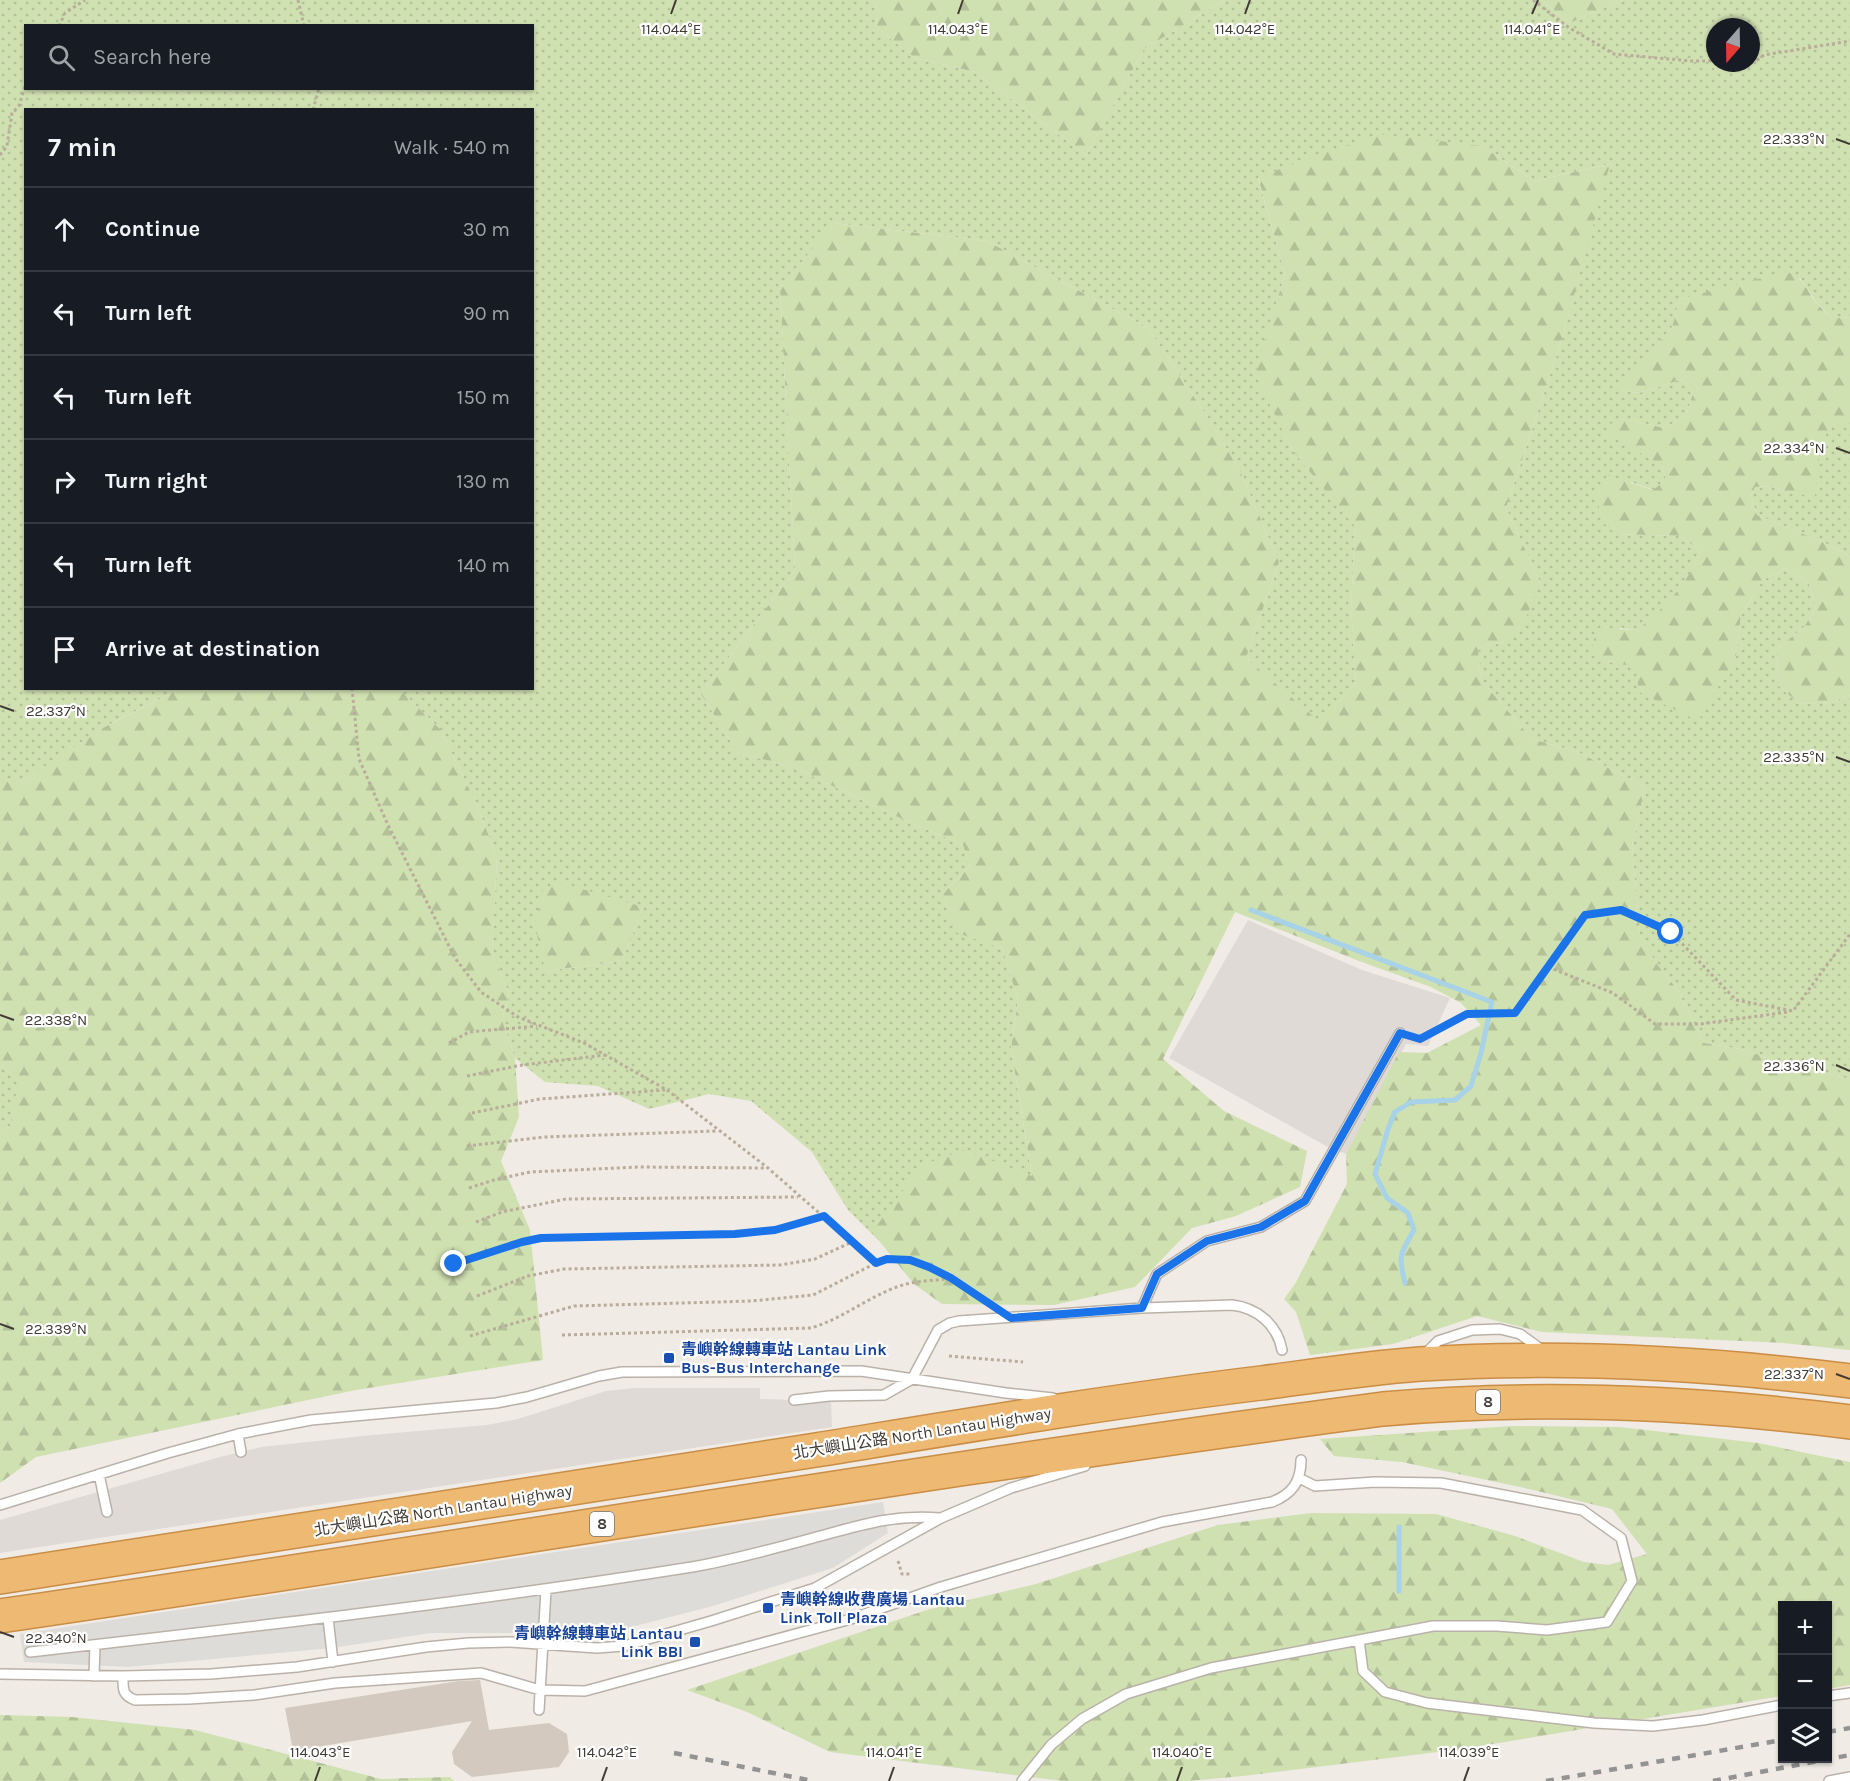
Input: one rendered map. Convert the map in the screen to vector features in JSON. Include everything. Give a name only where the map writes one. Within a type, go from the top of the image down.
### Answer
[{"type":"highway","name":"北大嶼山公路 North Lantau Highway","points":[[0,1577],[374,1522],[1130,1399],[1415,1365],[1627,1361],[1696,1365],[1850,1381]]},
{"type":"highway","name":"8","points":[[0,1616],[373,1561],[935,1472],[1383,1409],[1450,1403],[1617,1401],[1774,1412],[1850,1422]]},
{"type":"lane","points":[[1142,1308],[1157,1274],[1207,1241],[1261,1227],[1305,1201],[1400,1033]]},
{"type":"lane","points":[[794,1400],[829,1396],[884,1395],[912,1379],[933,1335],[943,1325],[959,1321],[1142,1308],[1243,1306],[1266,1319],[1280,1338],[1282,1350]]},
{"type":"lane","points":[[0,1505],[168,1453],[238,1434],[311,1420],[496,1403],[622,1372],[852,1370],[1061,1399]]},
{"type":"lane","points":[[1073,1399],[1130,1399]]},
{"type":"lane","points":[[1126,1454],[1203,1433]]},
{"type":"lane","points":[[238,1434],[241,1452]]},
{"type":"lane","points":[[123,1676],[125,1694],[135,1700],[254,1695],[335,1683],[481,1673],[540,1690],[585,1691],[850,1619],[941,1587],[1162,1522],[1265,1504],[1285,1497],[1294,1488],[1299,1478],[1301,1460]]},
{"type":"lane","points":[[0,1674],[123,1676],[212,1674],[333,1662],[426,1647],[468,1643],[510,1642],[597,1648],[624,1646],[776,1602],[814,1588],[941,1518],[1011,1488],[1093,1464]]},
{"type":"lane","points":[[99,1474],[107,1512]]},
{"type":"lane","points":[[1022,1781],[1051,1745],[1082,1719],[1126,1694],[1211,1668],[1433,1626],[1546,1629],[1607,1622],[1632,1581],[1621,1538],[1582,1510],[1441,1483],[1375,1482],[1315,1486],[1299,1478]]},
{"type":"lane","points":[[30,1652],[546,1590],[732,1560],[886,1518],[923,1516],[941,1518]]},
{"type":"lane","points":[[539,1710],[546,1590]]},
{"type":"lane","points":[[328,1618],[333,1662]]},
{"type":"lane","points":[[1359,1640],[1363,1671],[1385,1692],[1427,1703],[1594,1723],[1653,1726],[1703,1720],[1778,1706]]},
{"type":"lane","points":[[94,1676],[95,1645]]},
{"type":"lane","points":[[1832,1695],[1850,1693]]},
{"type":"lane","points":[[1829,1781],[1850,1777]]},
{"type":"path","points":[[60,24],[65,13],[85,0]]},
{"type":"path","points":[[298,0],[304,24]]},
{"type":"path","points":[[1533,0],[1568,27],[1614,54],[1669,60],[1706,61]]},
{"type":"path","points":[[1760,58],[1764,55],[1850,41]]},
{"type":"path","points":[[0,155],[7,146],[12,114],[19,106],[24,89]]},
{"type":"path","points":[[314,108],[318,90]]},
{"type":"path","points":[[352,690],[359,759],[388,825],[455,958],[481,992],[518,1017],[584,1043],[667,1089],[768,1168],[876,1263]]},
{"type":"path","points":[[1400,1033],[1420,1039],[1467,1014],[1515,1013],[1585,915],[1621,910],[1671,932],[1736,1000],[1793,1011]]},
{"type":"path","points":[[1548,967],[1613,993],[1655,1024],[1700,1024],[1793,1011],[1850,934]]},
{"type":"path","points":[[450,1043],[469,1032],[539,1026]]},
{"type":"path","points":[[467,1077],[522,1065],[607,1055]]},
{"type":"path","points":[[472,1113],[540,1099],[667,1089]]},
{"type":"path","points":[[466,1146],[544,1137],[719,1131]]},
{"type":"path","points":[[469,1188],[530,1172],[639,1167],[768,1168]]},
{"type":"path","points":[[476,1222],[502,1212],[566,1199],[800,1197]]},
{"type":"path","points":[[454,1264],[541,1238],[735,1234],[775,1230],[824,1216]]},
{"type":"path","points":[[477,1296],[528,1276],[564,1269],[780,1265],[815,1259],[852,1242]]},
{"type":"path","points":[[470,1336],[574,1306],[752,1301],[813,1295],[887,1259],[910,1260],[929,1267],[951,1278],[1011,1318]]},
{"type":"path","points":[[562,1335],[811,1328],[831,1322],[882,1294],[906,1284],[951,1278]]},
{"type":"path","points":[[959,1357],[960,1349]]},
{"type":"path","points":[[950,1356],[1023,1362]]},
{"type":"path","points":[[898,1561],[902,1574],[910,1574]]},
{"type":"shaded area","points":[[1248,920],[1362,970],[1450,998],[1428,1046],[1406,1044],[1346,1154],[1326,1146],[1169,1058]]},
{"type":"shaded area","points":[[635,1388],[760,1388],[760,1399],[831,1401],[832,1427],[0,1553],[0,1520],[220,1457],[261,1447],[487,1425],[518,1419],[606,1391]]},
{"type":"shaded area","points":[[883,1502],[888,1533],[833,1568],[713,1606],[608,1633],[431,1633],[332,1648],[128,1667],[24,1662],[20,1634]]},
{"type":"green space","points":[[0,0],[875,0],[877,28],[915,58],[975,72],[1086,155],[1144,49],[1225,0],[1541,0],[1570,23],[1623,0],[1850,0],[1850,317],[1832,318],[1817,303],[1800,278],[1727,288],[1680,299],[1672,327],[1619,390],[1639,393],[1683,379],[1693,393],[1686,416],[1664,428],[1630,420],[1662,465],[1666,480],[1654,490],[1631,482],[1616,534],[1680,536],[1701,551],[1688,578],[1661,611],[1637,630],[1620,628],[1609,662],[1641,669],[1736,657],[1741,615],[1763,580],[1785,569],[1809,584],[1816,608],[1804,627],[1777,649],[1778,685],[1799,704],[1832,702],[1850,695],[1850,1079],[1781,1063],[1746,1050],[1704,1043],[1677,989],[1656,963],[1640,935],[1632,846],[1645,787],[1578,752],[1532,739],[1481,680],[1478,648],[1504,642],[1540,582],[1506,508],[1562,339],[1609,164],[1534,181],[1482,146],[1258,178],[1285,274],[1256,374],[1292,450],[1355,526],[1351,610],[1356,682],[1321,724],[1246,658],[1279,562],[1241,473],[1212,424],[1148,328],[987,241],[834,223],[780,289],[795,570],[701,694],[738,753],[793,767],[891,814],[963,845],[970,866],[943,894],[955,931],[1003,949],[1018,1001],[1011,1048],[1032,1177],[964,1150],[879,1241],[848,1210],[812,1152],[751,1101],[709,1094],[649,1109],[598,1086],[545,1082],[515,1058],[502,1020],[509,993],[492,953],[497,857],[477,805],[440,729],[400,690],[534,690],[534,108],[24,108],[24,690],[177,690],[112,723],[24,780],[0,783]],"holes":[[[643,907],[622,961],[545,971]]]},
{"type":"green space","points":[[875,0],[1225,0],[1144,49],[1086,155],[975,72],[915,58],[877,28]]},
{"type":"green space","points":[[1541,0],[1623,0],[1570,23]]},
{"type":"green space","points":[[1378,134],[1482,146],[1534,181],[1610,164],[1562,339],[1506,508],[1540,582],[1522,628],[1504,642],[1478,648],[1481,680],[1532,739],[1578,752],[1645,787],[1632,846],[1640,934],[1656,963],[1677,989],[1704,1043],[1746,1050],[1781,1063],[1850,1079],[1850,1350],[1783,1343],[1542,1332],[1477,1316],[1393,1344],[1310,1355],[1296,1312],[1284,1299],[1295,1284],[1347,1184],[1346,1154],[1399,1052],[1427,1053],[1481,1025],[1461,1003],[1431,987],[1235,912],[1163,1059],[1224,1111],[1307,1151],[1300,1187],[1236,1216],[1192,1228],[1135,1287],[1054,1305],[942,1304],[914,1284],[872,1232],[922,1165],[964,1150],[1032,1176],[1011,1048],[1018,1001],[1003,949],[955,932],[943,894],[970,866],[963,845],[891,814],[793,767],[738,753],[701,694],[795,570],[780,289],[833,223],[987,241],[1148,328],[1212,424],[1241,473],[1279,562],[1246,658],[1321,723],[1356,682],[1351,610],[1355,527],[1292,450],[1255,374],[1285,274],[1258,177]]},
{"type":"green space","points":[[1785,272],[1800,279],[1815,301],[1832,318],[1850,317],[1850,419],[1830,428],[1820,445],[1815,496],[1788,493],[1772,486],[1755,487],[1751,496],[1757,515],[1821,541],[1850,556],[1850,695],[1832,702],[1799,704],[1778,685],[1777,649],[1804,627],[1816,608],[1809,584],[1785,569],[1763,580],[1741,615],[1736,657],[1698,721],[1637,691],[1640,669],[1596,657],[1592,644],[1599,628],[1637,630],[1648,621],[1681,585],[1701,551],[1680,536],[1616,534],[1601,521],[1597,495],[1608,475],[1653,490],[1666,480],[1662,465],[1608,435],[1609,424],[1630,420],[1664,428],[1686,416],[1693,393],[1683,379],[1639,393],[1618,390],[1672,327],[1680,299]]},
{"type":"green space","points":[[1850,419],[1850,556],[1821,541],[1757,515],[1751,496],[1755,487],[1772,486],[1788,493],[1817,466],[1820,445],[1829,428]]},
{"type":"green space","points":[[177,690],[400,690],[440,729],[477,805],[497,857],[492,953],[509,993],[502,1020],[515,1058],[519,1117],[501,1161],[530,1230],[543,1360],[356,1390],[36,1457],[0,1483],[0,1131],[10,1127],[19,1077],[0,1067],[0,782],[24,780],[101,729]]},
{"type":"green space","points":[[562,883],[643,907],[622,961],[545,971],[535,925],[543,888]]},
{"type":"green space","points":[[0,1067],[20,1077],[10,1127],[0,1131]]},
{"type":"green space","points":[[1512,1426],[1620,1427],[1758,1443],[1850,1462],[1850,1685],[1832,1688],[1832,1601],[1778,1601],[1778,1697],[1462,1749],[1188,1781],[1063,1781],[830,1752],[747,1712],[687,1690],[930,1609],[1036,1584],[1218,1525],[1311,1513],[1436,1514],[1515,1536],[1584,1562],[1608,1565],[1647,1554],[1612,1509],[1402,1462],[1334,1456],[1320,1439]]},
{"type":"green space","points":[[0,1715],[72,1717],[195,1730],[381,1779],[450,1777],[454,1781],[0,1781]]},
{"type":"building","points":[[480,1680],[489,1730],[549,1723],[567,1734],[569,1752],[559,1767],[472,1777],[454,1764],[452,1752],[472,1721],[293,1751],[285,1708],[459,1681]]},
{"type":"waterway","points":[[1251,910],[1492,1002],[1471,1086],[1455,1100],[1411,1102],[1395,1112],[1388,1129],[1375,1174],[1387,1198],[1408,1213],[1414,1230],[1401,1260],[1405,1283]]},
{"type":"waterway","points":[[1399,1527],[1399,1591]]},
{"type":"railway","points":[[1832,1731],[1850,1728]]},
{"type":"railway","points":[[1546,1781],[1778,1741]]},
{"type":"railway","points":[[674,1753],[813,1781]]},
{"type":"railway","points":[[1713,1781],[1850,1755]]},
{"type":"place","name":"青嶼幹線轉車站 Lantau Link Bus-Bus Interchange","points":[[669,1358]]},
{"type":"place","name":"青嶼幹線收費廣場 Lantau Link Toll Plaza","points":[[768,1608]]},
{"type":"place","name":"青嶼幹線轉車站 Lantau Link BBI","points":[[695,1642]]},
{"type":"route","points":[[454,1264],[541,1238],[735,1234],[775,1230],[824,1216],[876,1263],[887,1259],[910,1260],[929,1267],[951,1278],[1011,1318],[1142,1308],[1157,1274],[1207,1241],[1261,1227],[1305,1201],[1400,1033],[1420,1039],[1467,1014],[1515,1013],[1585,915],[1621,910],[1671,932]]}]
